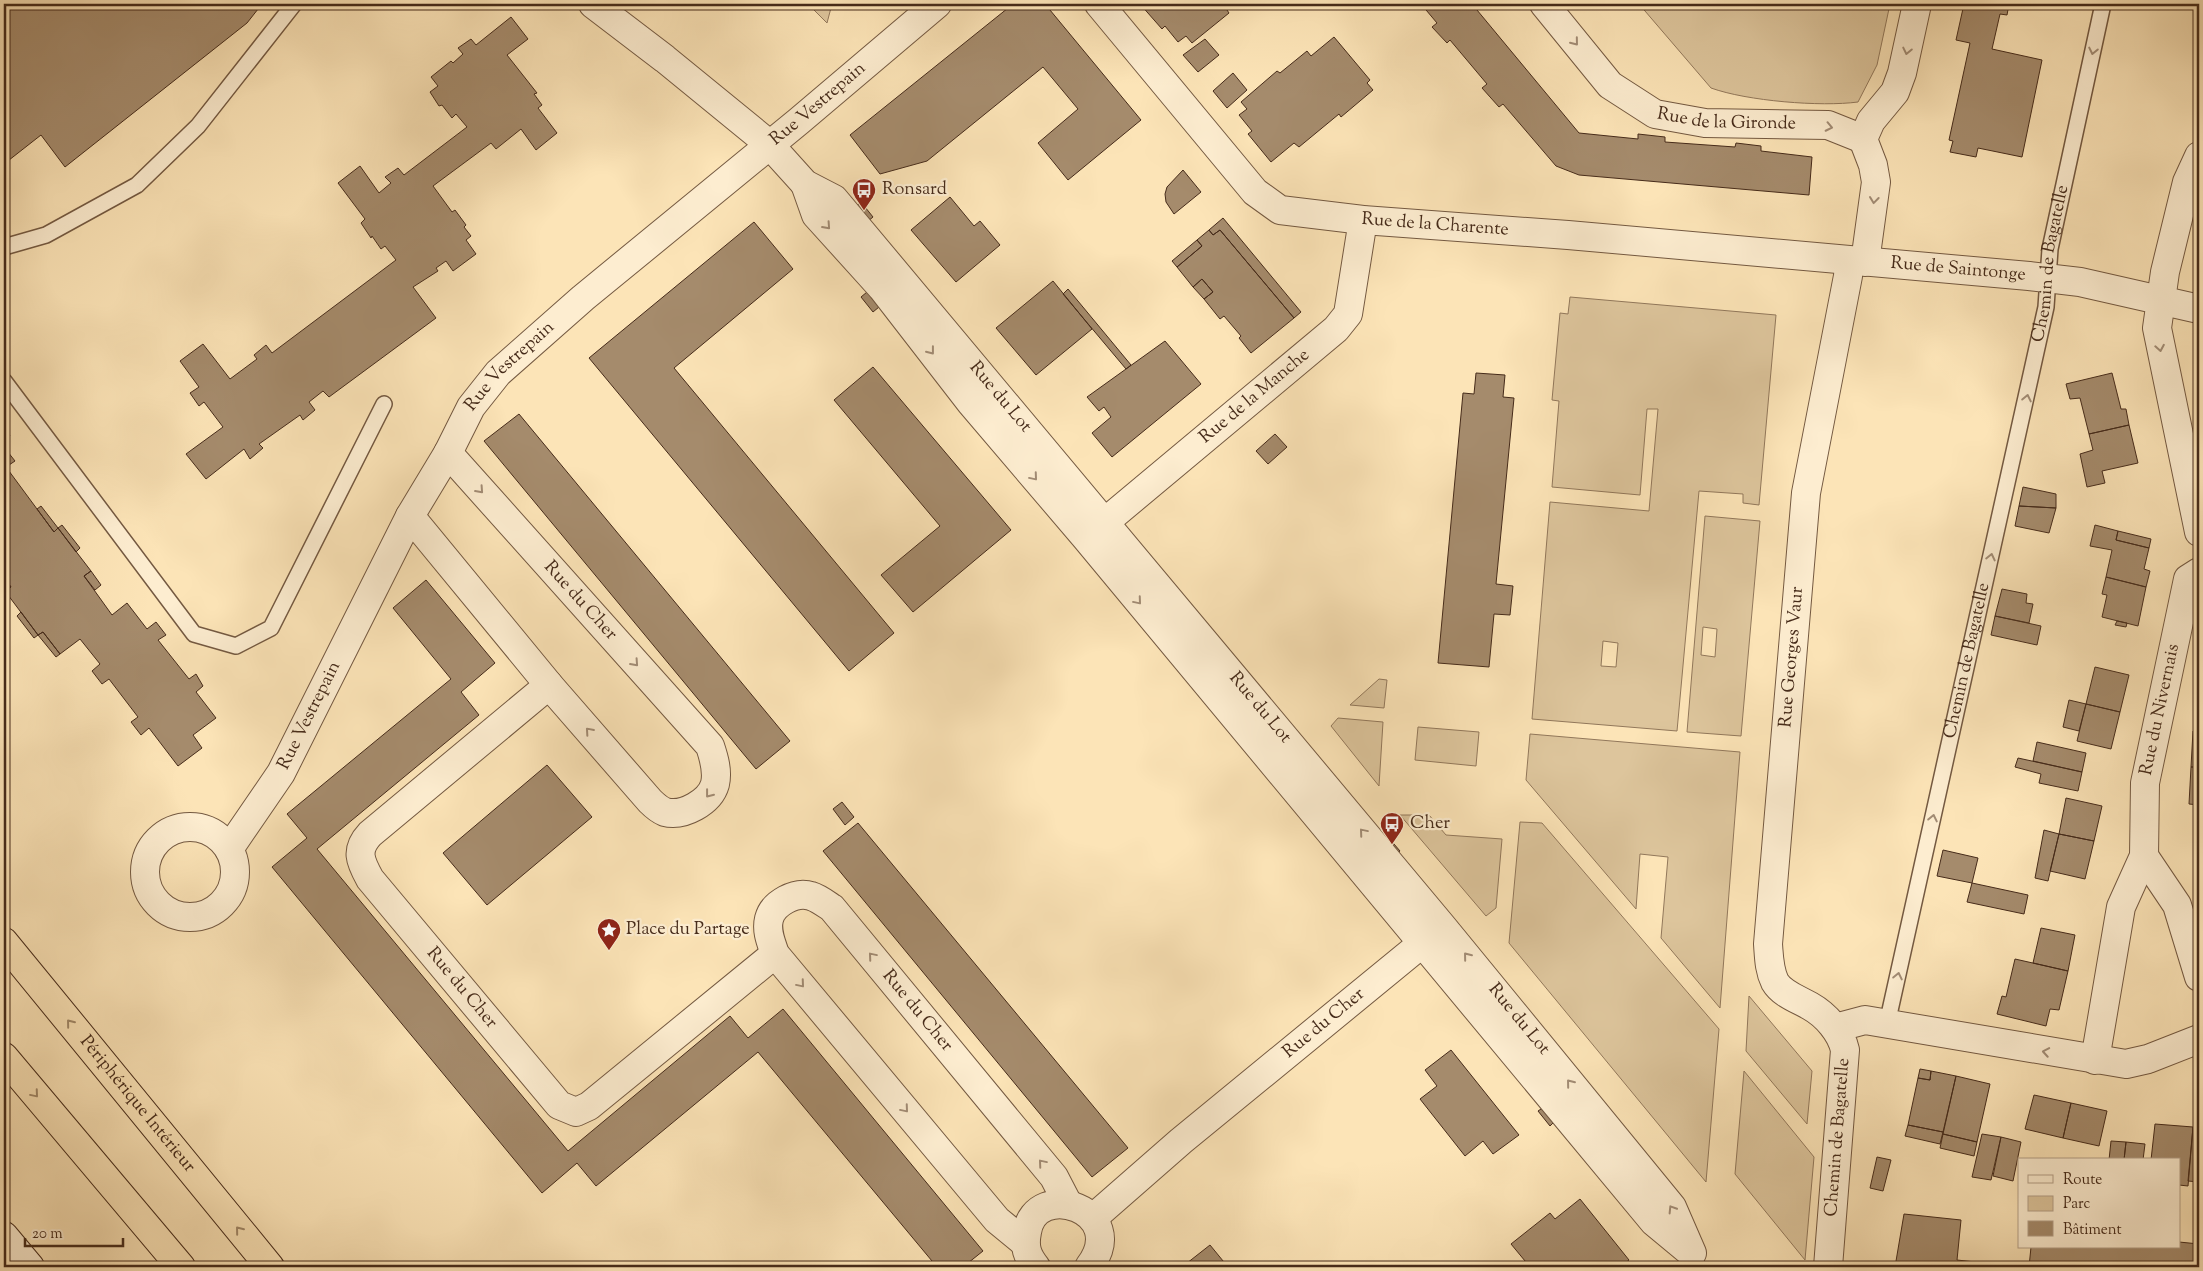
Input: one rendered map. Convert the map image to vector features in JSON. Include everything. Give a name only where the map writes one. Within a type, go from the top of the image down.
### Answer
[{"type":"highway","name":"Périphérique Intérieur","points":[[4,942],[270,1267]]},
{"type":"highway","points":[[4,1057],[181,1267]]},
{"type":"street","name":"Rue du Lot","points":[[593,4],[670,63],[769,144],[805,184],[816,214],[882,288],[971,403],[1096,530],[1432,934],[1672,1208],[1698,1260]]},
{"type":"street","name":"Rue Vestrepain","points":[[229,849],[281,773],[410,516],[448,453],[471,407],[498,373],[583,298],[937,4]]},
{"type":"street","name":"Rue de la Charente","points":[[1099,4],[1255,192],[1280,210],[1363,220],[1724,248],[1857,261]]},
{"type":"street","name":"Rue de la Gironde","points":[[1544,4],[1610,85],[1655,114],[1705,123],[1828,125],[1863,139]]},
{"type":"street","points":[[1863,139],[1872,120],[1895,92],[1902,73],[1917,4]]},
{"type":"street","name":"Rue Georges Vaur","points":[[1835,1028],[1812,1007],[1786,993],[1776,983],[1770,967],[1768,944],[1806,493],[1876,182],[1873,164],[1863,139]]},
{"type":"street","points":[[2199,156],[2187,182],[2165,272],[2157,328],[2199,532]]},
{"type":"street","name":"Rue de la Manche","points":[[1096,530],[1336,329],[1348,314],[1363,220]]},
{"type":"street","name":"Rue de Saintonge","points":[[1857,261],[2080,282],[2199,308]]},
{"type":"street","name":"Rue du Cher","points":[[410,516],[549,685],[650,801],[663,812],[677,814],[701,803],[715,786],[716,767],[710,746],[448,453]]},
{"type":"street","name":"Rue du Nivernais","points":[[2094,1060],[2121,907],[2144,856],[2145,783],[2188,578],[2199,572]]},
{"type":"street","name":"Rue du Cher","points":[[549,685],[370,834],[363,842],[359,853],[361,863],[370,879],[558,1105],[576,1112],[589,1106],[775,954]]},
{"type":"street","points":[[2144,856],[2178,905],[2199,977]]},
{"type":"street","name":"Rue du Cher","points":[[793,896],[811,896],[832,908],[1054,1177],[1068,1204],[1051,1205],[1037,1213],[1027,1227],[1031,1255],[997,1220],[775,954],[768,934],[769,917],[780,904],[793,896]]},
{"type":"street","name":"Rue du Cher","points":[[1093,1218],[1165,1154],[1432,934]]},
{"type":"street","points":[[1835,1028],[1864,1020],[2126,1064],[2199,1039]]},
{"type":"street","name":"Chemin de Bagatelle","points":[[1828,1267],[1845,1050],[1843,1039],[1835,1028]]},
{"type":"street","points":[[1068,1204],[1082,1208],[1093,1218],[1099,1231],[1100,1245],[1095,1264]]},
{"type":"street","points":[[4,1236],[30,1267]]},
{"type":"lane","points":[[4,247],[46,235],[137,185],[198,126],[294,4]]},
{"type":"lane","name":"Chemin de Bagatelle","points":[[1888,1024],[2025,408],[2046,307],[2050,249],[2103,4]]},
{"type":"lane","points":[[4,381],[194,634],[236,646],[270,628],[384,404]]},
{"type":"green space","points":[[808,4],[832,4],[827,23]]},
{"type":"green space","points":[[1639,4],[1890,4],[1877,65],[1858,102],[1824,104],[1784,102],[1726,93],[1711,88]]},
{"type":"green space","points":[[1570,297],[1776,315],[1759,505],[1743,503],[1743,494],[1699,491],[1677,731],[1532,719],[1550,502],[1649,511],[1658,409],[1647,409],[1640,495],[1552,487],[1559,401],[1552,400],[1560,313],[1568,314]],"holes":[[[1603,641],[1618,643],[1616,667],[1601,666]]]},
{"type":"green space","points":[[1705,516],[1760,521],[1741,736],[1687,732]],"holes":[[[1703,627],[1717,629],[1715,657],[1701,655]]]},
{"type":"green space","points":[[1379,679],[1387,680],[1384,708],[1350,705]]},
{"type":"green space","points":[[1338,718],[1383,722],[1379,786],[1331,726]]},
{"type":"green space","points":[[1418,727],[1479,732],[1476,766],[1415,760]]},
{"type":"green space","points":[[1530,734],[1740,752],[1720,1008],[1661,938],[1668,857],[1640,854],[1636,909],[1526,780]]},
{"type":"green space","points":[[1400,815],[1429,815],[1446,835],[1502,839],[1496,908],[1486,916]]},
{"type":"green space","points":[[1520,822],[1542,823],[1719,1029],[1706,1182],[1509,943]]},
{"type":"green space","points":[[1749,996],[1812,1071],[1807,1124],[1746,1051]]},
{"type":"green space","points":[[1744,1071],[1814,1157],[1805,1260],[1735,1174]]},
{"type":"building","points":[[4,4],[262,4],[247,23],[65,167],[41,135],[4,164]]},
{"type":"building","points":[[1013,4],[1045,4],[1141,120],[1068,180],[1038,143],[1078,109],[1043,67],[927,161],[880,174],[850,135]]},
{"type":"building","points":[[1140,4],[1234,4],[1227,10],[1229,13],[1192,43],[1186,36],[1178,42],[1165,26],[1162,29]]},
{"type":"building","points":[[1421,4],[1472,4],[1579,133],[1638,139],[1638,134],[1665,137],[1665,142],[1735,147],[1736,143],[1761,146],[1761,151],[1812,157],[1809,195],[1579,175],[1556,166],[1503,104],[1499,107],[1482,88],[1487,84],[1450,40],[1447,43],[1432,27],[1437,23]]},
{"type":"building","points":[[1964,4],[2009,4],[2007,15],[2000,14],[1992,49],[2042,60],[2022,157],[1978,148],[1976,157],[1950,152],[1953,141],[1949,140],[1970,43],[1956,40]]},
{"type":"building","points":[[511,17],[528,39],[507,55],[537,93],[534,94],[542,105],[538,108],[557,133],[536,150],[521,129],[496,149],[491,143],[433,186],[452,212],[455,210],[466,225],[464,227],[471,236],[466,240],[476,254],[453,271],[446,261],[436,268],[438,271],[413,287],[436,318],[329,397],[323,391],[309,402],[315,410],[303,420],[300,415],[259,444],[263,448],[250,459],[244,449],[206,479],[186,454],[223,427],[204,402],[199,406],[190,393],[199,387],[180,361],[203,344],[230,379],[257,359],[254,355],[266,345],[272,353],[396,260],[385,246],[381,249],[372,236],[371,238],[361,223],[365,219],[338,183],[360,166],[379,193],[391,183],[385,177],[398,168],[404,175],[467,127],[456,114],[452,118],[442,105],[439,106],[430,92],[438,86],[431,77],[463,54],[458,48],[471,39],[476,45]]},
{"type":"building","points":[[1334,37],[1370,80],[1367,83],[1373,90],[1341,117],[1339,114],[1299,147],[1294,143],[1271,162],[1248,134],[1252,131],[1239,115],[1247,109],[1241,102],[1277,71],[1280,73],[1307,51],[1311,56]]},
{"type":"building","points":[[1205,39],[1219,55],[1198,72],[1183,55]]},
{"type":"building","points":[[1233,73],[1247,90],[1227,108],[1213,91]]},
{"type":"building","points":[[1183,170],[1201,192],[1174,214],[1166,202],[1165,194],[1167,187]]},
{"type":"building","points":[[950,197],[974,226],[980,221],[1000,245],[956,282],[911,230]]},
{"type":"building","points":[[861,202],[873,217],[867,222],[855,207]]},
{"type":"building","points":[[1223,218],[1301,312],[1294,318],[1220,230],[1213,235],[1209,230]]},
{"type":"building","points":[[754,222],[793,269],[674,368],[894,633],[849,671],[589,358]]},
{"type":"building","points":[[1209,230],[1213,235],[1220,230],[1294,318],[1251,353],[1239,338],[1241,336],[1224,316],[1220,319],[1204,299],[1213,292],[1202,279],[1193,287],[1177,267],[1202,246],[1197,240]]},
{"type":"building","points":[[1197,240],[1202,246],[1177,267],[1172,261]]},
{"type":"building","points":[[1202,279],[1213,292],[1204,299],[1193,287]]},
{"type":"building","points":[[1053,281],[1092,329],[1036,375],[996,328]]},
{"type":"building","points":[[1068,289],[1131,365],[1126,369],[1063,294]]},
{"type":"building","points":[[867,292],[879,307],[873,312],[861,297]]},
{"type":"building","points":[[1165,341],[1201,384],[1112,457],[1092,433],[1111,417],[1104,407],[1099,411],[1087,397]]},
{"type":"building","points":[[873,367],[1011,530],[913,612],[881,575],[940,526],[834,400]]},
{"type":"building","points":[[1476,373],[1505,375],[1503,397],[1514,398],[1496,584],[1513,586],[1510,615],[1494,614],[1489,667],[1438,663],[1463,393],[1474,394]]},
{"type":"building","points":[[2112,373],[2121,409],[2126,409],[2129,425],[2089,434],[2080,398],[2070,399],[2066,384]]},
{"type":"building","points":[[519,414],[790,741],[756,769],[484,441]]},
{"type":"building","points":[[2129,425],[2138,463],[2102,471],[2105,483],[2087,487],[2080,454],[2093,450],[2089,434]]},
{"type":"building","points":[[4,427],[10,436],[4,441]]},
{"type":"building","points":[[1275,434],[1287,447],[1268,464],[1256,451]]},
{"type":"building","points":[[4,447],[15,461],[6,467],[54,532],[58,528],[91,571],[84,576],[112,615],[127,603],[147,629],[156,622],[166,635],[158,640],[189,679],[196,674],[203,686],[196,692],[216,718],[193,735],[202,748],[178,766],[149,728],[141,735],[131,722],[138,717],[109,679],[102,684],[92,671],[100,664],[80,639],[60,654],[43,632],[38,635],[5,591],[11,587],[4,578]]},
{"type":"building","points":[[2023,487],[2056,494],[2056,508],[2019,506]]},
{"type":"building","points":[[41,506],[58,528],[54,532],[37,509]]},
{"type":"building","points":[[2019,506],[2056,508],[2049,533],[2015,526]]},
{"type":"building","points":[[62,525],[80,548],[76,552],[58,528]]},
{"type":"building","points":[[2095,525],[2118,531],[2116,540],[2149,548],[2144,569],[2150,571],[2146,587],[2106,577],[2112,550],[2090,546]]},
{"type":"building","points":[[2118,531],[2151,539],[2149,548],[2116,540]]},
{"type":"building","points":[[91,571],[101,585],[95,590],[84,576]]},
{"type":"building","points":[[2106,577],[2146,587],[2138,626],[2102,617],[2107,595],[2102,594]]},
{"type":"building","points":[[4,578],[11,587],[5,591],[4,589]]},
{"type":"building","points":[[426,580],[495,663],[461,692],[479,715],[317,849],[568,1151],[730,1016],[748,1038],[783,1009],[983,1251],[963,1267],[937,1267],[758,1052],[596,1186],[577,1163],[542,1193],[272,867],[307,838],[287,814],[451,679],[393,608]]},
{"type":"building","points":[[2002,589],[2027,594],[2026,603],[2033,604],[2029,623],[1995,616]]},
{"type":"building","points":[[21,612],[38,635],[34,638],[17,616]]},
{"type":"building","points":[[1995,616],[2041,626],[2037,645],[1991,635]]},
{"type":"building","points":[[2117,621],[2127,623],[2126,627],[2115,625]]},
{"type":"building","points":[[43,632],[60,654],[56,657],[38,635]]},
{"type":"building","points":[[2095,667],[2129,675],[2120,712],[2086,704]]},
{"type":"building","points":[[2069,700],[2086,704],[2079,731],[2063,727]]},
{"type":"building","points":[[2086,704],[2120,712],[2111,749],[2077,741]]},
{"type":"building","points":[[2193,731],[2199,731],[2199,767],[2191,767]]},
{"type":"building","points":[[2037,742],[2086,753],[2082,772],[2033,761]]},
{"type":"building","points":[[2018,758],[2082,772],[2078,791],[2039,783],[2041,774],[2015,767]]},
{"type":"building","points":[[547,765],[592,817],[487,905],[443,853]]},
{"type":"building","points":[[2191,767],[2199,767],[2199,805],[2189,804]]},
{"type":"building","points":[[2066,798],[2102,806],[2094,841],[2059,834]]},
{"type":"building","points":[[842,802],[854,817],[845,825],[833,809]]},
{"type":"building","points":[[858,823],[1128,1148],[1092,1177],[823,851]]},
{"type":"building","points":[[2044,830],[2059,834],[2048,881],[2035,878]]},
{"type":"building","points":[[2059,834],[2094,841],[2085,879],[2050,871]]},
{"type":"building","points":[[1388,837],[1400,851],[1394,856],[1383,842]]},
{"type":"building","points":[[1943,850],[1978,858],[1972,883],[1937,876]]},
{"type":"building","points":[[1972,883],[2028,895],[2024,914],[1967,902]]},
{"type":"building","points":[[2041,928],[2075,935],[2068,971],[2033,963]]},
{"type":"building","points":[[2015,959],[2068,971],[2059,1010],[2050,1009],[2046,1026],[1997,1014],[2002,996],[2006,997]]},
{"type":"building","points":[[1451,1050],[1519,1135],[1493,1154],[1483,1141],[1465,1156],[1420,1099],[1437,1086],[1425,1070]]},
{"type":"building","points":[[1920,1069],[1931,1071],[1930,1080],[1918,1078]]},
{"type":"building","points":[[1931,1071],[1956,1076],[1943,1132],[1908,1125],[1918,1078],[1930,1080]]},
{"type":"building","points":[[1956,1076],[1990,1084],[1977,1142],[1943,1134]]},
{"type":"building","points":[[2034,1095],[2071,1103],[2063,1138],[2025,1129]]},
{"type":"building","points":[[2071,1103],[2107,1111],[2099,1146],[2063,1138]]},
{"type":"building","points":[[1544,1107],[1555,1121],[1550,1126],[1538,1111]]},
{"type":"building","points":[[2155,1124],[2193,1127],[2188,1186],[2180,1185],[2180,1158],[2151,1158]]},
{"type":"building","points":[[1908,1125],[1943,1132],[1940,1144],[1905,1136]]},
{"type":"building","points":[[2193,1127],[2199,1128],[2199,1182],[2188,1181]]},
{"type":"building","points":[[1943,1134],[1977,1142],[1974,1156],[1940,1148]]},
{"type":"building","points":[[1982,1134],[2001,1137],[1991,1180],[1972,1177]]},
{"type":"building","points":[[2001,1137],[2021,1142],[2013,1181],[1993,1176]]},
{"type":"building","points":[[2111,1141],[2126,1142],[2124,1158],[2109,1158]]},
{"type":"building","points":[[2126,1142],[2145,1144],[2143,1158],[2124,1158]]},
{"type":"building","points":[[1877,1157],[1891,1160],[1883,1191],[1870,1188]]},
{"type":"building","points":[[1580,1199],[1629,1260],[1620,1267],[1530,1267],[1511,1244],[1550,1213],[1555,1219]]},
{"type":"building","points":[[1904,1214],[1961,1220],[1957,1260],[2022,1267],[1895,1267]]},
{"type":"building","points":[[2180,1242],[2199,1244],[2199,1267],[2029,1267],[2031,1248],[2180,1248]]},
{"type":"building","points":[[1210,1245],[1228,1267],[1182,1267]]},
{"type":"place","name":"Ronsard","points":[[864,211]]},
{"type":"place","name":"Cher","points":[[1392,845]]},
{"type":"place","name":"Place du Partage","points":[[609,951]]}]
